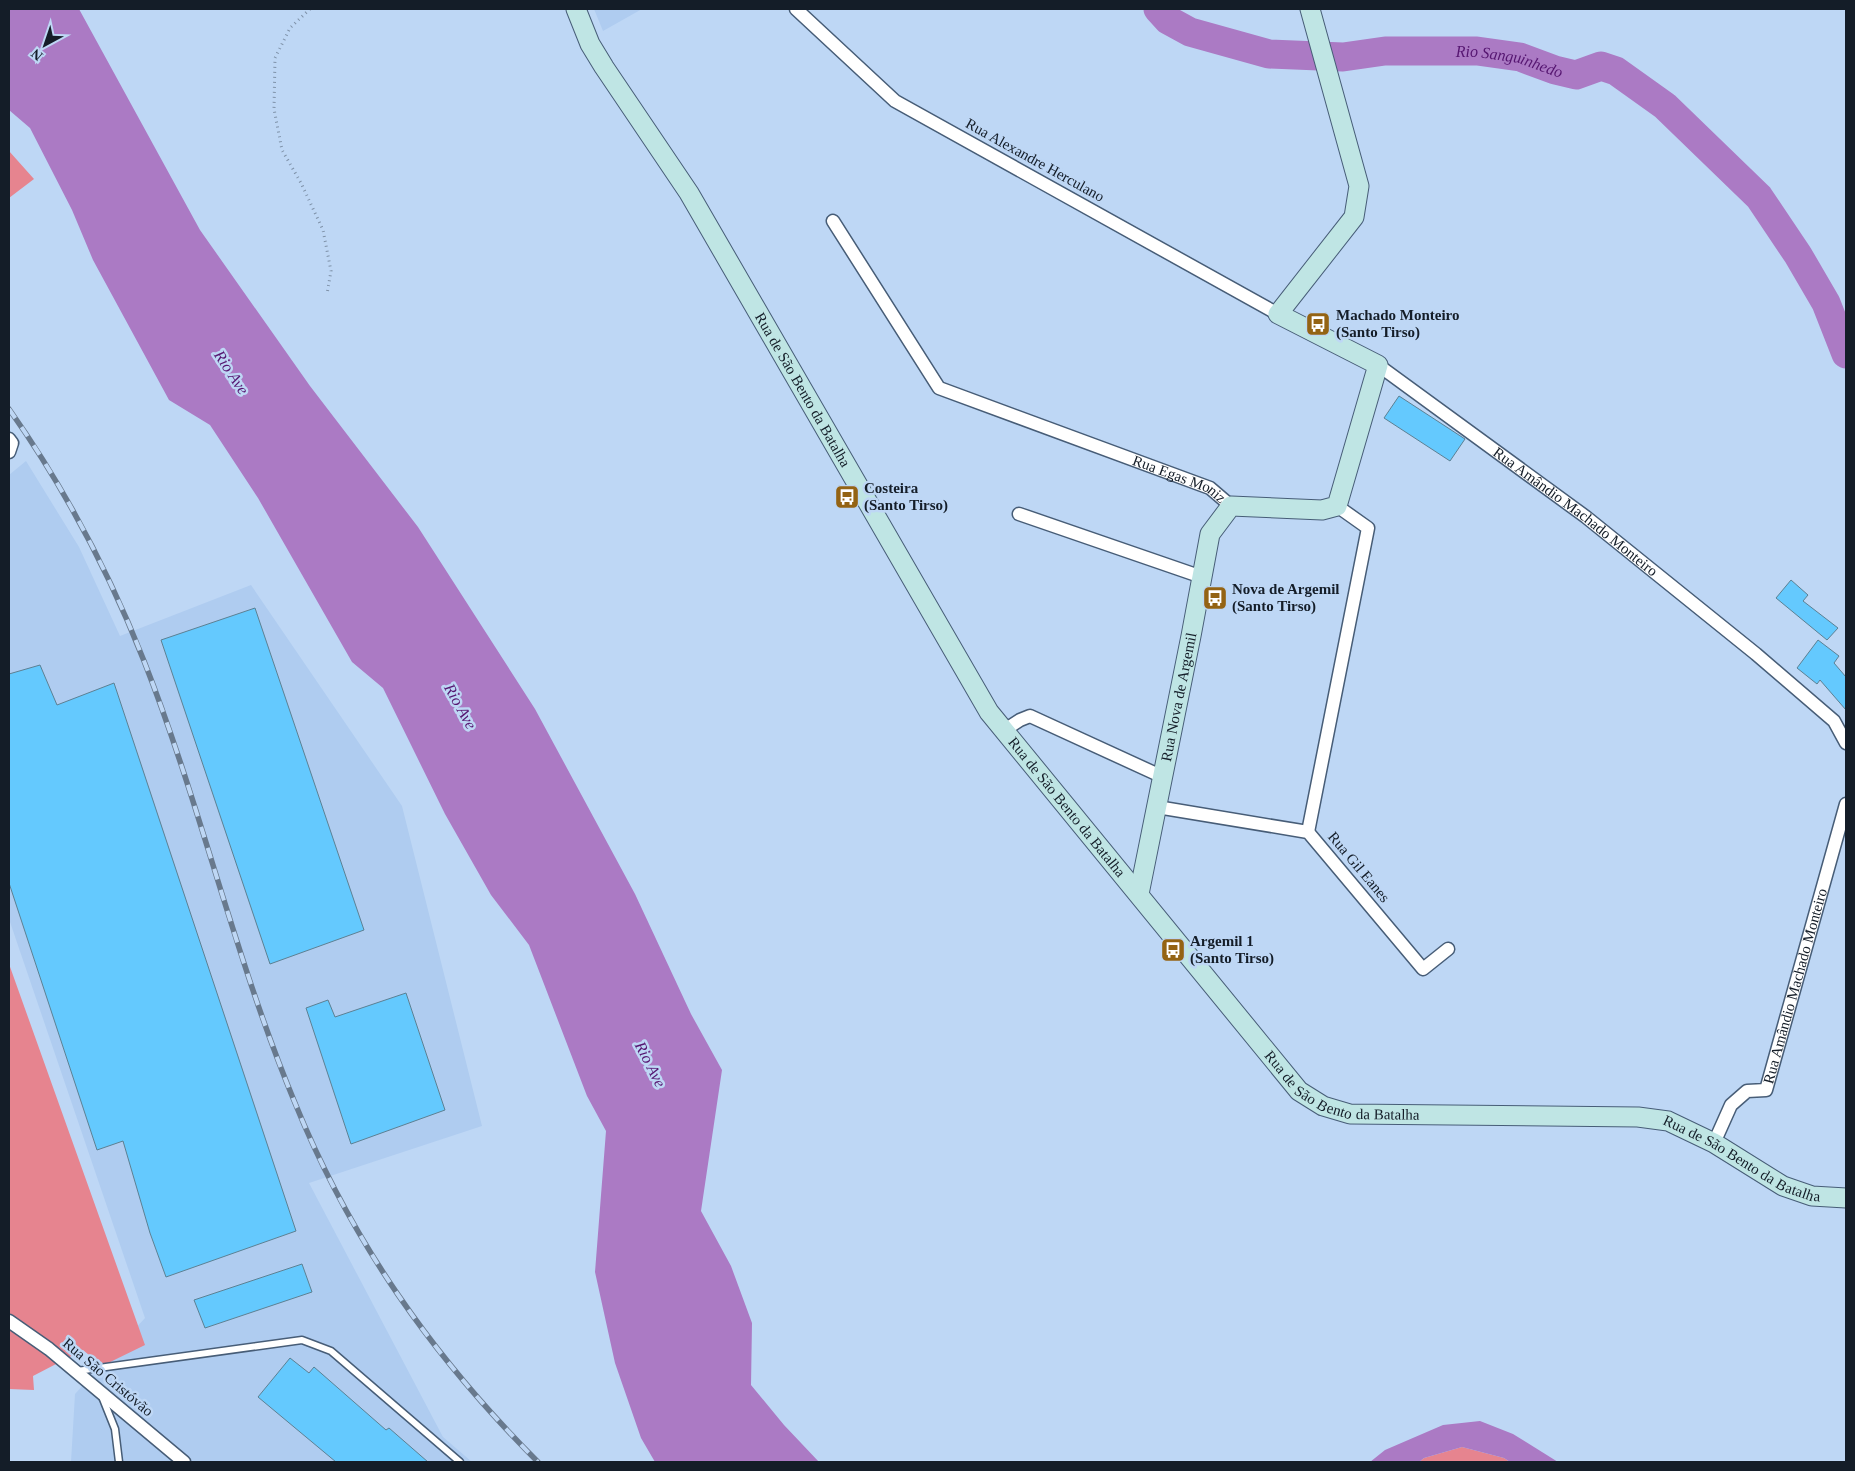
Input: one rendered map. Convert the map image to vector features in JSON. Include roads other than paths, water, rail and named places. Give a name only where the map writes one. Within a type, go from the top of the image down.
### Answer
[{"type":"street","name":"Rua de São Bento da Batalha","points":[[576,9],[590,44],[689,193],[989,712],[1299,1091],[1323,1106],[1350,1114],[1638,1117],[1668,1121],[1714,1142],[1783,1186],[1812,1196],[1846,1198]]},
{"type":"street","name":"Rua Alexandre Herculano","points":[[796,9],[895,101],[1278,314]]},
{"type":"street","points":[[1278,314],[1354,217],[1358,186],[1310,9]]},
{"type":"street","name":"Rua Egas Moniz","points":[[833,221],[939,388],[1210,488],[1231,506],[1322,510],[1337,506]]},
{"type":"street","name":"Rua Amândio Machado Monteiro","points":[[1278,314],[1378,365],[1586,517],[1756,654],[1834,721],[1846,743]]},
{"type":"street","points":[[1308,832],[1368,528],[1337,506],[1378,365]]},
{"type":"street","points":[[9,439],[12,443],[9,452]]},
{"type":"street","name":"Rua Nova de Argemil","points":[[1139,894],[1210,534],[1231,506]]},
{"type":"street","points":[[1019,514],[1202,577]]},
{"type":"street","points":[[1003,731],[1030,716],[1163,776]]},
{"type":"street","name":"Rua Amândio Machado Monteiro","points":[[1714,1142],[1731,1105],[1747,1091],[1766,1090],[1846,804]]},
{"type":"street","name":"Rua Gil Eanes","points":[[1157,807],[1308,832],[1423,969],[1448,948]]},
{"type":"street","name":"Rua São Cristóvão","points":[[9,1320],[49,1349],[184,1462]]},
{"type":"lane","points":[[76,1371],[302,1340],[331,1352],[459,1462]]},
{"type":"lane","points":[[95,1388],[106,1404],[115,1429],[119,1462]]},
{"type":"water","name":"Rio Ave","points":[[9,9],[79,9],[200,230],[310,386],[418,527],[535,709],[635,894],[691,1014],[722,1070],[701,1211],[731,1266],[752,1323],[751,1385],[784,1425],[819,1462],[655,1462],[641,1438],[615,1363],[595,1272],[606,1131],[587,1096],[529,945],[491,895],[445,814],[383,688],[352,662],[258,498],[210,425],[169,400],[93,260],[72,210],[30,128],[9,110]]},
{"type":"water","points":[[1480,1421],[1513,1434],[1558,1462],[1510,1462],[1504,1458],[1462,1447],[1424,1458],[1419,1462],[1370,1462],[1385,1450],[1443,1425]]},
{"type":"waterway","name":"Rio Sanguinhedo","points":[[1158,9],[1168,20],[1190,32],[1269,54],[1343,57],[1385,51],[1477,51],[1520,57],[1555,70],[1576,75],[1601,66],[1616,71],[1665,106],[1759,197],[1798,255],[1826,303],[1846,354]]},
{"type":"railway","points":[[9,409],[48,469],[84,531],[116,595],[144,661],[183,771],[254,994],[295,1103],[317,1154],[342,1203],[398,1295],[464,1381],[538,1462]]},
{"type":"place","name":"Machado Monteiro (Santo Tirso)","points":[[1318,324]]},
{"type":"place","name":"Costeira (Santo Tirso)","points":[[847,497]]},
{"type":"place","name":"Nova de Argemil (Santo Tirso)","points":[[1215,598]]},
{"type":"place","name":"Argemil 1 (Santo Tirso)","points":[[1173,950]]}]
